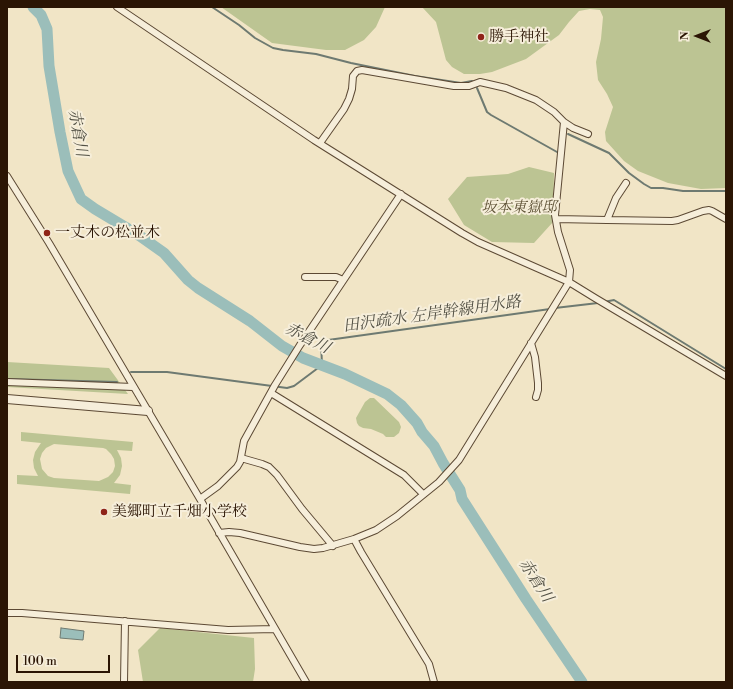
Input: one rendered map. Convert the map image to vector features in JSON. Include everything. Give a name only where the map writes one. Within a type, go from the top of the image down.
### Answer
[{"type":"street","points":[[117,7],[320,143],[462,233],[478,242],[569,282],[726,376]]},
{"type":"street","points":[[320,143],[344,109],[349,99],[352,89],[353,76],[357,71],[362,70],[454,86],[469,86],[480,82],[506,88],[536,100],[554,112],[572,128],[588,134]]},
{"type":"street","points":[[219,533],[240,533],[314,549],[333,546],[376,530],[397,516],[439,482],[459,460],[569,282],[570,270],[558,232],[555,215],[564,122]]},
{"type":"street","points":[[7,176],[134,387],[306,682]]},
{"type":"street","points":[[607,220],[616,198],[626,183]]},
{"type":"street","points":[[200,499],[218,486],[237,467],[240,462],[244,441],[275,385],[401,194]]},
{"type":"street","points":[[556,219],[672,221],[708,210],[726,219]]},
{"type":"street","points":[[305,277],[336,277],[344,280]]},
{"type":"street","points":[[531,343],[535,357],[538,383],[536,397]]},
{"type":"street","points":[[7,382],[134,387]]},
{"type":"street","points":[[271,393],[404,475],[423,494]]},
{"type":"street","points":[[7,399],[148,411]]},
{"type":"street","points":[[241,458],[269,467],[333,546]]},
{"type":"street","points":[[354,539],[429,664],[434,682]]},
{"type":"street","points":[[7,614],[22,613],[228,630],[275,629]]},
{"type":"street","points":[[124,682],[125,621]]},
{"type":"green space","points":[[221,7],[385,7],[376,27],[364,40],[345,50],[326,50],[272,43]]},
{"type":"green space","points":[[422,7],[726,7],[726,188],[701,189],[668,183],[638,171],[624,161],[606,141],[605,132],[613,107],[598,80],[596,62],[601,39],[603,17],[600,10],[590,9],[579,11],[559,35],[526,59],[492,72],[464,74],[452,67],[446,60],[436,22]]},
{"type":"green space","name":"坂本東嶽邸","points":[[529,167],[554,173],[553,222],[534,243],[492,242],[464,225],[448,199],[467,177],[508,174]]},
{"type":"green space","points":[[7,362],[109,368],[128,394],[7,387]]},
{"type":"green space","points":[[370,398],[374,398],[399,422],[401,427],[399,433],[394,437],[386,437],[383,434],[371,429],[363,428],[357,423],[356,418],[365,402]]},
{"type":"green space","points":[[21,432],[133,442],[132,451],[117,450],[121,458],[122,466],[120,475],[114,483],[131,485],[130,494],[17,484],[17,475],[38,476],[34,468],[33,460],[35,452],[41,443],[21,441]],"holes":[[[54,444],[103,448],[111,454],[114,459],[115,466],[113,472],[108,477],[99,481],[54,478],[48,476],[42,469],[40,459],[42,453],[46,448]]]},
{"type":"green space","points":[[160,628],[254,638],[255,669],[253,682],[143,682],[138,650]]},
{"type":"water","points":[[61,628],[84,631],[83,640],[60,638]]},
{"type":"waterway","name":"赤倉川","points":[[33,7],[41,15],[47,29],[49,66],[60,132],[68,171],[81,199],[164,253],[188,280],[198,288],[250,321],[282,346],[303,358],[345,374],[387,394],[401,405],[434,446],[460,490],[462,499],[526,599],[582,682]]},
{"type":"waterway","points":[[212,7],[255,38],[273,48],[316,54],[415,76],[461,83],[472,81]]},
{"type":"waterway","points":[[477,88],[487,112],[557,152]]},
{"type":"waterway","points":[[568,134],[609,153],[629,173],[651,188],[683,191],[726,191]]},
{"type":"waterway","name":"田沢疏水 左岸幹線用水路","points":[[604,302],[614,300],[726,369]]},
{"type":"waterway","name":"田沢疏水 左岸幹線用水路","points":[[555,308],[598,303]]},
{"type":"waterway","name":"田沢疏水 左岸幹線用水路","points":[[131,372],[167,372],[287,388],[294,386],[322,365],[321,341],[550,309]]},
{"type":"waterway","name":"田沢疏水 左岸幹線用水路","points":[[7,379],[117,382]]},
{"type":"place","name":"勝手神社","points":[[481,37]]},
{"type":"place","name":"一丈木の松並木","points":[[47,233]]},
{"type":"place","name":"美郷町立千畑小学校","points":[[104,512]]}]
